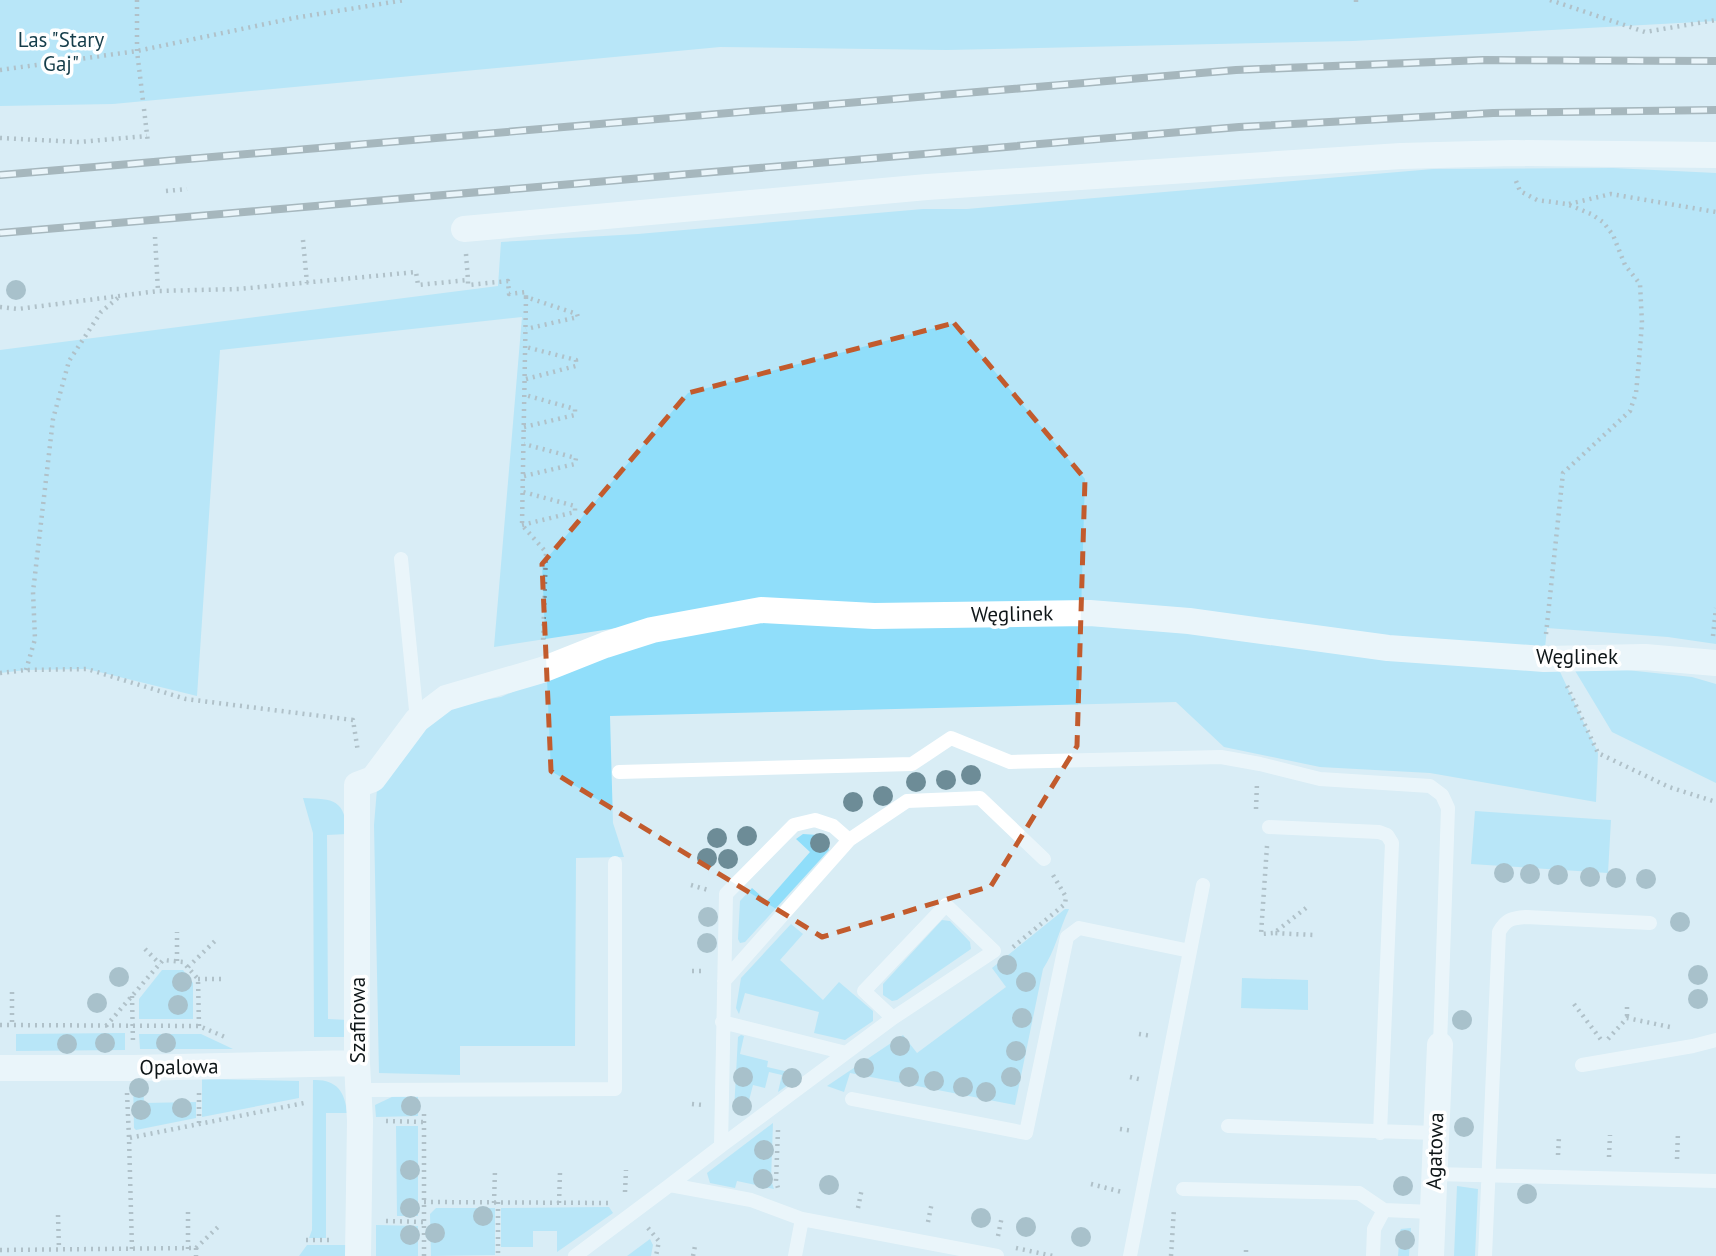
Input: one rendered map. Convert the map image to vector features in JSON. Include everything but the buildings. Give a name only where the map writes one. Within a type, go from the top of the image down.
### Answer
[{"type":"street","points":[[464,229],[927,187],[1388,157],[1513,153],[1716,155]]},
{"type":"street","name":"Węglinek","points":[[356,785],[373,779],[417,720],[446,698],[542,670],[652,629],[761,610],[874,616],[1090,613],[1189,621],[1388,648],[1549,659],[1645,657],[1716,663]]},
{"type":"street","name":"Szafirowa","points":[[356,785],[357,1063],[360,1121],[358,1256]]},
{"type":"street","name":"Agatowa","points":[[1431,1256],[1440,1045]]},
{"type":"street","name":"Opalowa","points":[[0,1068],[357,1063]]},
{"type":"lane","points":[[401,559],[417,720]]},
{"type":"lane","points":[[619,772],[912,764],[951,738],[1010,762],[1221,757],[1320,779],[1430,786],[1442,796],[1448,808],[1440,1045]]},
{"type":"lane","points":[[724,981],[849,840],[907,801],[981,798],[1044,859]]},
{"type":"lane","points":[[721,1146],[726,894],[794,825],[815,820],[833,826],[849,840]]},
{"type":"lane","points":[[1269,827],[1379,832],[1387,835],[1392,843],[1380,1133]]},
{"type":"lane","points":[[359,1090],[615,1090],[615,863]]},
{"type":"lane","points":[[1130,1256],[1203,885]]},
{"type":"lane","points":[[575,1256],[629,1207],[670,1185],[893,1018],[994,951],[946,905],[864,991],[893,1018]]},
{"type":"lane","points":[[1485,1256],[1499,932],[1511,918],[1526,917],[1650,923]]},
{"type":"lane","points":[[852,1099],[1026,1133],[1067,937],[1079,928],[1190,950]]},
{"type":"lane","points":[[722,1022],[846,1053]]},
{"type":"lane","points":[[1582,1065],[1716,1040]]},
{"type":"lane","points":[[1228,1126],[1435,1133]]},
{"type":"lane","points":[[1434,1174],[1716,1181]]},
{"type":"lane","points":[[670,1185],[751,1200],[802,1219],[1000,1249]]},
{"type":"lane","points":[[1183,1189],[1359,1193],[1384,1210],[1432,1212]]},
{"type":"lane","points":[[1373,1256],[1374,1229],[1384,1210]]},
{"type":"lane","points":[[795,1256],[802,1219]]},
{"type":"path","points":[[137,0],[137,51],[143,101]]},
{"type":"path","points":[[0,70],[137,51],[294,18],[405,0]]},
{"type":"path","points":[[1550,0],[1645,32],[1716,20]]},
{"type":"path","points":[[144,109],[148,143]]},
{"type":"path","points":[[0,138],[79,142],[147,136]]},
{"type":"path","points":[[1513,153],[1513,173],[1520,191],[1537,200],[1567,204],[1603,222],[1613,235],[1625,265],[1640,284],[1642,323],[1636,394],[1630,411],[1563,473],[1549,659],[1598,753],[1669,787],[1716,802]]},
{"type":"path","points":[[166,191],[187,189]]},
{"type":"path","points":[[1567,204],[1611,194],[1716,212]]},
{"type":"path","points":[[155,237],[158,291]]},
{"type":"path","points":[[303,240],[307,283]]},
{"type":"path","points":[[0,307],[18,309],[158,291],[239,289],[416,272],[418,285],[468,280],[468,285],[508,281],[509,294],[526,292],[522,525],[546,552],[542,670]]},
{"type":"path","points":[[26,670],[35,639],[33,592],[53,419],[69,361],[101,312],[121,296]]},
{"type":"path","points":[[526,297],[577,314],[578,317],[526,329]]},
{"type":"path","points":[[526,347],[576,360],[576,366],[526,379]]},
{"type":"path","points":[[524,427],[575,415],[575,409],[525,395]]},
{"type":"path","points":[[524,444],[576,458],[575,464],[524,476]]},
{"type":"path","points":[[522,525],[575,512],[575,506],[523,492]]},
{"type":"path","points":[[0,673],[87,669],[186,699],[353,720],[358,752],[356,785]]},
{"type":"path","points":[[1269,827],[1261,934],[1313,935]]},
{"type":"path","points":[[994,951],[1005,953],[1065,904],[1066,897],[1044,859]]},
{"type":"path","points":[[1274,933],[1306,908]]},
{"type":"path","points":[[177,932],[177,961]]},
{"type":"path","points":[[188,967],[217,939]]},
{"type":"path","points":[[145,949],[160,964]]},
{"type":"path","points":[[106,1026],[163,961],[183,962],[198,979],[199,1026]]},
{"type":"path","points":[[198,979],[223,979]]},
{"type":"path","points":[[12,992],[12,1025]]},
{"type":"path","points":[[132,996],[133,1026]]},
{"type":"path","points":[[1574,1004],[1604,1044],[1627,1018],[1627,1007]]},
{"type":"path","points":[[1627,1018],[1673,1028]]},
{"type":"path","points":[[0,1025],[199,1026],[230,1040]]},
{"type":"path","points":[[1139,1034],[1156,1037]]},
{"type":"path","points":[[127,1068],[132,1249]]},
{"type":"path","points":[[1130,1077],[1147,1080]]},
{"type":"path","points":[[424,1256],[425,1090]]},
{"type":"path","points":[[129,1138],[304,1103]]},
{"type":"path","points":[[360,1121],[424,1122]]},
{"type":"path","points":[[779,1124],[776,1181],[780,1194]]},
{"type":"path","points":[[1120,1129],[1138,1132]]},
{"type":"path","points":[[1677,1159],[1678,1132]]},
{"type":"path","points":[[1609,1157],[1610,1135]]},
{"type":"path","points":[[1558,1156],[1559,1136]]},
{"type":"path","points":[[495,1170],[498,1256]]},
{"type":"path","points":[[626,1170],[629,1207],[659,1241],[656,1256]]},
{"type":"path","points":[[559,1203],[560,1171]]},
{"type":"path","points":[[1091,1184],[1126,1193]]},
{"type":"path","points":[[856,1216],[862,1188]]},
{"type":"path","points":[[1171,1256],[1175,1189],[1183,1189]]},
{"type":"path","points":[[424,1202],[559,1203],[629,1207]]},
{"type":"path","points":[[926,1230],[932,1202]]},
{"type":"path","points":[[188,1207],[188,1249]]},
{"type":"path","points":[[58,1215],[59,1250]]},
{"type":"path","points":[[1002,1216],[1000,1249],[1053,1256]]},
{"type":"path","points":[[359,1221],[424,1222]]},
{"type":"path","points":[[0,1250],[119,1253],[132,1249],[188,1249],[196,1248],[219,1226]]},
{"type":"path","points":[[693,1256],[695,1246]]},
{"type":"path","points":[[196,1248],[196,1256]]},
{"type":"highlighted area","points":[[954,323],[1085,479],[1077,746],[991,886],[822,937],[551,771],[542,564],[688,393]]},
{"type":"green space","name":"Las \"Stary Gaj\"","points":[[0,0],[1716,0],[1716,21],[1353,41],[946,50],[720,47],[113,104],[0,106]]},
{"type":"green space","points":[[1613,168],[1716,173],[1716,644],[1668,637],[1547,628],[1544,658],[1554,659],[1598,753],[1596,802],[1430,773],[1320,767],[1224,747],[1176,702],[610,716],[613,823],[624,857],[576,858],[575,1046],[460,1046],[460,1075],[379,1073],[374,825],[377,789],[434,709],[501,697],[610,650],[617,628],[494,647],[522,317],[220,350],[197,696],[87,669],[0,673],[0,350],[498,286],[501,242],[638,234],[923,209],[967,209],[1433,169]]},
{"type":"green space","points":[[1571,664],[1692,677],[1716,684],[1716,783],[1612,732]]},
{"type":"green space","points":[[303,798],[336,803],[346,822],[347,834],[327,835],[328,1019],[348,1020],[347,1037],[314,1037],[313,833]]},
{"type":"green space","points":[[1475,811],[1611,820],[1608,873],[1471,864]]},
{"type":"green space","points":[[803,834],[827,839],[829,850],[745,942],[740,943],[740,901],[752,888],[767,901],[810,852],[796,839]]},
{"type":"green space","points":[[1065,909],[1069,909],[1043,969],[1015,1105],[850,1073],[844,1092],[827,1086],[903,1035],[917,1053],[1006,987],[992,968]]},
{"type":"green space","points":[[942,920],[950,921],[970,942],[971,949],[897,1000],[892,1001],[883,995],[883,984]]},
{"type":"green space","points":[[791,924],[803,934],[780,960],[823,1000],[839,982],[873,1011],[873,1021],[845,1040],[814,1033],[819,1012],[745,993],[739,1014],[736,1008],[741,978]]},
{"type":"green space","points":[[162,970],[183,970],[193,983],[193,1019],[139,1019],[139,999]]},
{"type":"green space","points":[[1242,978],[1308,980],[1308,1010],[1241,1008]]},
{"type":"green space","points":[[125,1033],[125,1050],[16,1051],[16,1034]]},
{"type":"green space","points":[[139,1034],[201,1034],[233,1049],[140,1049]]},
{"type":"green space","points":[[744,1036],[740,1054],[768,1061],[767,1067],[802,1075],[778,1092],[782,1075],[769,1072],[765,1088],[753,1085],[746,1112],[740,1114],[734,1111],[738,1037]]},
{"type":"green space","points":[[202,1079],[299,1081],[299,1098],[202,1117]]},
{"type":"green space","points":[[313,1080],[328,1082],[338,1088],[344,1098],[347,1113],[326,1113],[326,1238],[309,1238],[312,1230]]},
{"type":"green space","points":[[133,1082],[143,1082],[144,1103],[196,1102],[196,1118],[136,1130]]},
{"type":"green space","points":[[394,1096],[418,1096],[418,1116],[376,1117],[375,1105]]},
{"type":"green space","points":[[773,1123],[771,1180],[774,1189],[737,1181],[735,1188],[710,1183],[707,1173]]},
{"type":"green space","points":[[396,1126],[418,1126],[418,1216],[397,1216]]},
{"type":"green space","points":[[1457,1186],[1478,1189],[1475,1256],[1454,1256]]},
{"type":"green space","points":[[609,1207],[613,1213],[557,1252],[557,1231],[533,1231],[533,1247],[501,1247],[501,1208]]},
{"type":"green space","points":[[436,1208],[495,1208],[495,1255],[431,1256],[430,1214]]},
{"type":"green space","points":[[376,1225],[418,1226],[418,1256],[376,1256]]},
{"type":"green space","points":[[1411,1228],[1409,1256],[1398,1256],[1400,1231]]},
{"type":"green space","points":[[650,1239],[653,1245],[651,1256],[627,1256]]},
{"type":"green space","points":[[307,1245],[346,1245],[346,1256],[299,1256]]},
{"type":"railway","points":[[0,175],[1236,70],[1483,60],[1716,61]]},
{"type":"railway","points":[[0,233],[1239,127],[1493,113],[1716,110]]}]
